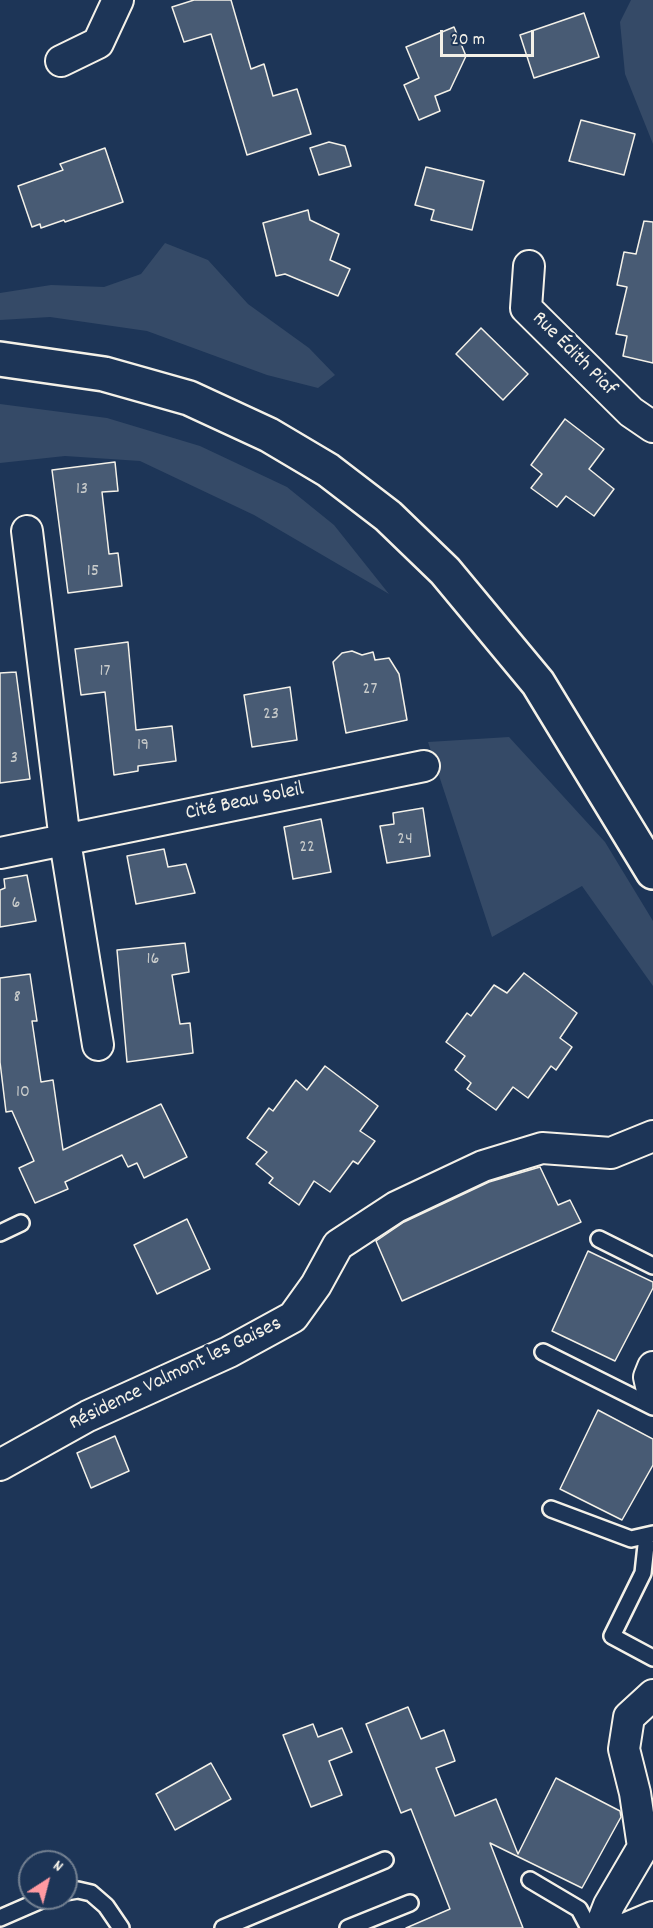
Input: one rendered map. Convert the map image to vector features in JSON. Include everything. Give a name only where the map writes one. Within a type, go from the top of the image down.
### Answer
[{"type":"street","points":[[61,61],[98,43],[118,0]]},
{"type":"street","name":"Rue Édith Piaf","points":[[529,266],[526,308],[631,412],[653,427]]},
{"type":"street","points":[[0,358],[104,374],[189,398],[269,435],[328,470],[388,516],[445,571],[537,683],[653,872]]},
{"type":"street","points":[[27,531],[65,841],[98,1045]]},
{"type":"street","name":"Cité Beau Soleil","points":[[0,853],[424,766]]},
{"type":"street","name":"Résidence Valmont les Gaises","points":[[0,1465],[88,1416],[229,1352],[293,1317],[316,1285],[338,1245],[396,1207],[483,1166],[542,1148],[610,1153],[653,1136]]},
{"type":"street","points":[[653,1367],[649,1377],[653,1395]]},
{"type":"street","points":[[600,1928],[609,1905],[643,1847],[635,1793],[624,1749],[629,1717],[653,1695]]},
{"type":"street","points":[[627,1928],[653,1917]]},
{"type":"lane","points":[[0,1233],[21,1223]]},
{"type":"lane","points":[[599,1239],[653,1266]]},
{"type":"lane","points":[[543,1352],[653,1407]]},
{"type":"lane","points":[[550,1509],[631,1539],[650,1535],[643,1573],[612,1636],[653,1658]]},
{"type":"lane","points":[[223,1928],[385,1860]]},
{"type":"lane","points":[[530,1880],[579,1909],[589,1928]]},
{"type":"lane","points":[[78,1890],[91,1893],[106,1906],[121,1928]]},
{"type":"lane","points":[[348,1928],[410,1904]]},
{"type":"lane","points":[[0,1918],[18,1910]]},
{"type":"shaded area","points":[[631,0],[653,0],[653,144],[625,74],[620,22]]},
{"type":"shaded area","points":[[165,243],[208,260],[248,304],[309,348],[335,375],[318,388],[267,375],[147,331],[50,317],[0,320],[0,293],[51,285],[104,287],[141,274]]},
{"type":"shaded area","points":[[0,404],[107,418],[200,446],[287,487],[334,525],[389,594],[254,515],[140,461],[65,456],[0,463]]},
{"type":"shaded area","points":[[509,737],[605,842],[653,921],[653,986],[582,886],[492,937],[428,742]]},
{"type":"building","points":[[194,0],[231,0],[251,69],[264,64],[273,96],[297,89],[311,134],[247,155],[211,34],[184,42],[172,7]]},
{"type":"building","points":[[584,13],[599,57],[534,78],[520,35]]},
{"type":"building","points":[[454,27],[466,56],[450,90],[435,96],[440,111],[419,120],[404,85],[419,78],[406,47]]},
{"type":"building","points":[[581,120],[635,134],[624,175],[569,161]]},
{"type":"building","points":[[329,142],[345,146],[351,166],[319,175],[310,148]]},
{"type":"building","points":[[105,148],[123,202],[65,222],[64,220],[41,228],[40,224],[32,227],[18,186],[63,170],[60,164]]},
{"type":"building","points":[[426,167],[484,181],[472,230],[431,220],[434,210],[415,205]]},
{"type":"building","points":[[308,210],[310,220],[339,234],[330,260],[350,269],[338,296],[285,274],[276,276],[263,223]]},
{"type":"building","points":[[644,221],[653,222],[653,363],[623,356],[627,336],[616,334],[627,287],[617,285],[624,252],[636,254]]},
{"type":"building","points":[[481,328],[528,374],[503,400],[456,354]]},
{"type":"building","points":[[565,419],[604,449],[589,469],[614,489],[594,516],[566,496],[557,507],[531,488],[542,474],[531,465]]},
{"type":"building","points":[[115,462],[118,491],[102,492],[109,554],[118,553],[122,586],[68,593],[52,470]]},
{"type":"building","points":[[128,642],[136,730],[172,726],[176,761],[138,766],[138,771],[114,775],[105,692],[81,695],[75,649]]},
{"type":"building","points":[[352,651],[362,655],[373,652],[375,660],[389,658],[399,674],[407,720],[346,733],[333,662],[342,653]]},
{"type":"building","points":[[16,672],[30,779],[0,783],[0,673]]},
{"type":"building","points":[[290,687],[297,740],[252,747],[244,695]]},
{"type":"building","points":[[423,808],[430,856],[387,863],[380,826],[394,824],[393,813]]},
{"type":"building","points":[[321,819],[331,872],[293,879],[284,827]]},
{"type":"building","points":[[164,849],[168,867],[186,864],[195,893],[136,904],[127,856]]},
{"type":"building","points":[[27,875],[36,921],[0,927],[0,890],[5,888],[4,879]]},
{"type":"building","points":[[185,943],[189,972],[172,975],[180,1024],[190,1023],[193,1053],[127,1062],[117,950]]},
{"type":"building","points":[[524,973],[577,1013],[560,1038],[572,1047],[556,1070],[551,1066],[528,1098],[513,1087],[496,1110],[467,1089],[471,1083],[455,1070],[465,1056],[446,1042],[467,1013],[471,1016],[494,985],[507,993]]},
{"type":"building","points":[[30,974],[37,1021],[32,1021],[41,1082],[53,1080],[63,1150],[161,1104],[187,1157],[144,1178],[137,1163],[128,1167],[122,1155],[65,1182],[68,1189],[35,1203],[19,1168],[34,1161],[12,1111],[6,1112],[0,1062],[0,978]]},
{"type":"building","points":[[325,1066],[378,1106],[360,1131],[375,1141],[358,1164],[353,1161],[330,1192],[314,1181],[299,1205],[269,1183],[273,1178],[256,1164],[267,1152],[247,1138],[269,1108],[273,1111],[296,1080],[307,1090]]},
{"type":"building","points":[[540,1167],[558,1205],[570,1200],[581,1222],[402,1301],[376,1241],[404,1222],[489,1182]]},
{"type":"building","points":[[187,1219],[210,1269],[157,1294],[134,1245]]},
{"type":"building","points":[[588,1251],[653,1282],[653,1288],[615,1361],[552,1331]]},
{"type":"building","points":[[598,1410],[653,1439],[653,1465],[622,1520],[560,1489]]},
{"type":"building","points":[[115,1436],[129,1471],[91,1488],[77,1453]]},
{"type":"building","points":[[408,1707],[421,1739],[444,1730],[455,1761],[436,1768],[455,1816],[496,1799],[518,1854],[556,1778],[620,1811],[621,1817],[582,1888],[490,1843],[523,1928],[406,1928],[450,1909],[411,1809],[401,1813],[366,1724]]},
{"type":"building","points":[[313,1724],[318,1737],[342,1728],[352,1752],[329,1761],[342,1795],[311,1807],[283,1735]]},
{"type":"building","points":[[211,1763],[231,1799],[175,1830],[156,1794]]}]
